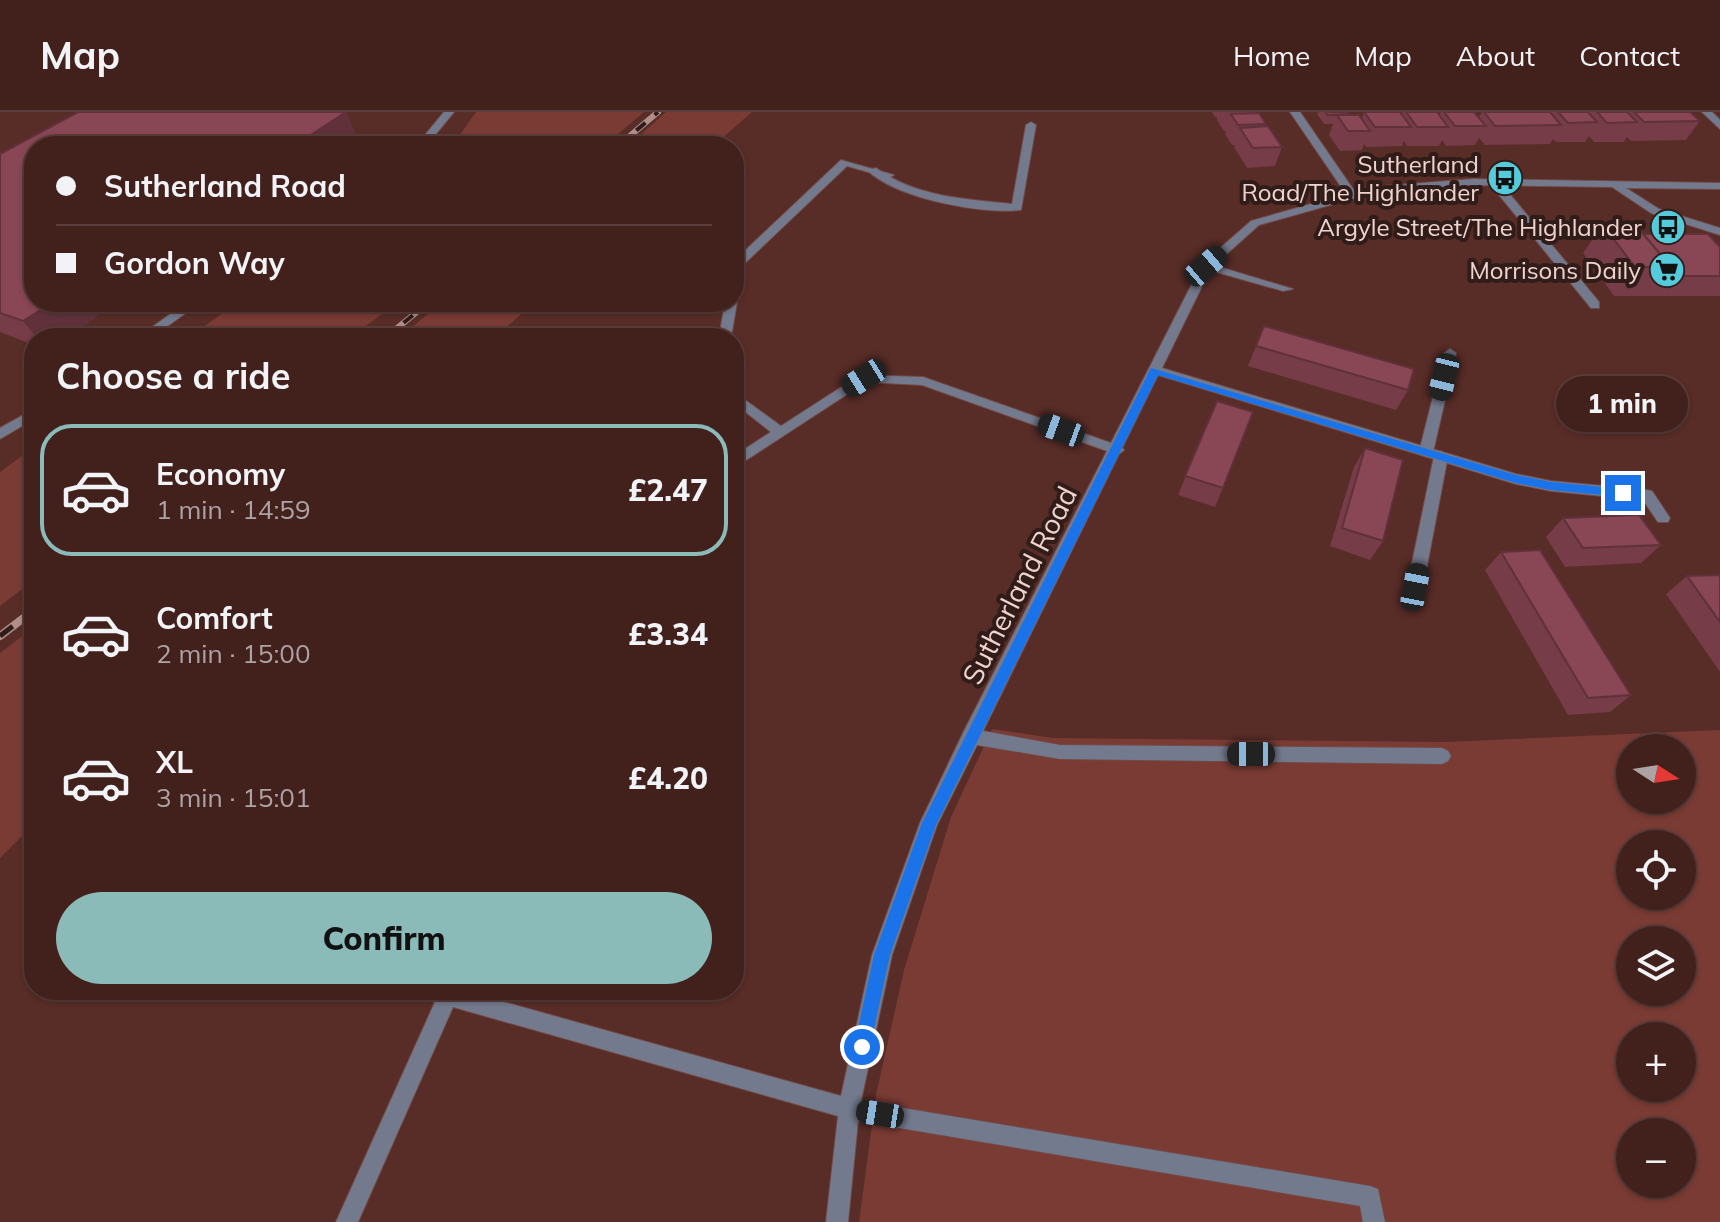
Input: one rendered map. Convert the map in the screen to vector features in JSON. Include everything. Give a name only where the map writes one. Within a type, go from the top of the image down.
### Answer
[{"type":"street","points":[[429,136],[449,112]]},
{"type":"street","points":[[1295,112],[1351,194]]},
{"type":"street","points":[[1707,112],[1720,126]]},
{"type":"street","points":[[872,170],[885,182],[945,200],[1017,208],[1031,125]]},
{"type":"street","points":[[744,257],[845,162],[889,175]]},
{"type":"street","points":[[1495,183],[1595,305]]},
{"type":"street","name":"Sutherland Road","points":[[837,1222],[849,1109],[882,955],[929,823],[1206,266],[1255,223],[1351,194],[1495,183],[1720,186]]},
{"type":"street","points":[[1615,185],[1655,211],[1720,232]]},
{"type":"street","points":[[1206,266],[1287,289]]},
{"type":"street","points":[[157,328],[181,312]]},
{"type":"street","points":[[1426,452],[1450,353]]},
{"type":"street","points":[[1155,370],[1426,452],[1551,486],[1647,495],[1663,518]]},
{"type":"street","points":[[744,456],[864,378],[923,381],[1117,450]]},
{"type":"street","points":[[744,404],[778,431]]},
{"type":"street","points":[[0,434],[24,419]]},
{"type":"street","points":[[1415,587],[1441,456]]},
{"type":"street","points":[[970,736],[1060,752],[1442,756]]},
{"type":"street","points":[[347,1222],[446,1000]]},
{"type":"street","points":[[466,1000],[849,1109],[1370,1197],[1374,1222]]},
{"type":"shaded area","points":[[476,112],[644,112],[616,136],[459,136]]},
{"type":"shaded area","points":[[666,112],[752,112],[724,136],[639,136]]},
{"type":"shaded area","points":[[224,312],[385,312],[363,328],[202,328]]},
{"type":"shaded area","points":[[430,312],[524,312],[505,328],[411,328]]},
{"type":"shaded area","points":[[24,454],[24,588],[0,606],[0,472]]},
{"type":"shaded area","points":[[24,635],[24,834],[0,858],[0,653]]},
{"type":"shaded area","points":[[992,729],[1053,738],[1447,742],[1616,735],[1616,814],[1696,814],[1696,734],[1629,734],[1720,730],[1720,1222],[859,1222],[876,1095],[904,970],[951,817]]},
{"type":"building","points":[[78,112],[346,112],[309,136],[33,136]]},
{"type":"building","points":[[1326,112],[1347,112],[1349,114],[1327,115]]},
{"type":"building","points":[[1364,112],[1400,112],[1411,127],[1375,127]]},
{"type":"building","points":[[1406,112],[1437,112],[1448,127],[1417,127]]},
{"type":"building","points":[[1444,112],[1474,112],[1486,126],[1455,126]]},
{"type":"building","points":[[1484,112],[1550,112],[1561,125],[1495,126]]},
{"type":"building","points":[[1558,112],[1588,112],[1597,122],[1568,123]]},
{"type":"building","points":[[1597,112],[1627,112],[1637,122],[1607,123]]},
{"type":"building","points":[[1634,112],[1690,112],[1700,121],[1644,122]]},
{"type":"building","points":[[1259,113],[1266,124],[1238,125],[1231,114]]},
{"type":"building","points":[[1337,115],[1359,115],[1370,131],[1348,131]]},
{"type":"building","points":[[1268,126],[1282,147],[1253,148],[1240,128]]},
{"type":"building","points":[[24,141],[24,312],[37,312],[23,321],[0,313],[0,154]]},
{"type":"building","points":[[1603,225],[1636,225],[1671,267],[1635,267]]},
{"type":"building","points":[[1643,234],[1708,234],[1720,247],[1720,276],[1664,276],[1671,267]]},
{"type":"building","points":[[1264,326],[1414,369],[1408,390],[1256,346]]},
{"type":"building","points":[[1217,401],[1253,412],[1223,488],[1185,476]]},
{"type":"building","points":[[1365,448],[1403,460],[1383,541],[1342,528]]},
{"type":"building","points":[[1639,515],[1661,545],[1583,548],[1563,518]]},
{"type":"building","points":[[1540,550],[1631,695],[1588,698],[1501,552]]},
{"type":"building","points":[[1720,575],[1720,622],[1687,576]]},
{"type":"railway","points":[[630,136],[658,112]]},
{"type":"railway","points":[[397,328],[417,312]]},
{"type":"railway","points":[[0,636],[24,618]]},
{"type":"place","name":"Sutherland Road/The Highlander","points":[[1505,178]]},
{"type":"place","name":"Argyle Street/The Highlander","points":[[1668,227]]},
{"type":"place","name":"Morrisons Daily","points":[[1667,270]]},
{"type":"route","points":[[862,1047],[882,955],[929,823],[1155,370],[1516,479],[1551,486],[1623,493]]}]
